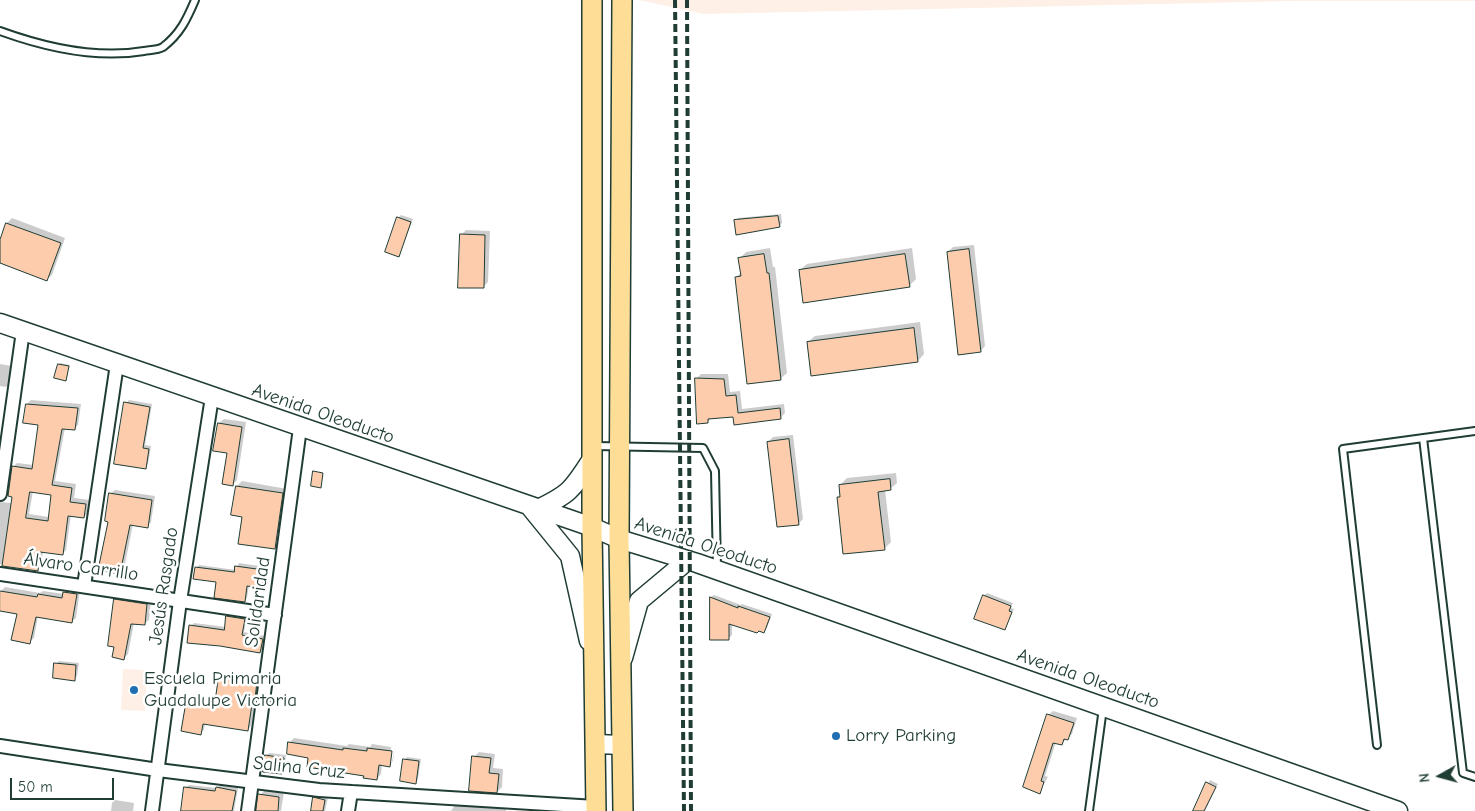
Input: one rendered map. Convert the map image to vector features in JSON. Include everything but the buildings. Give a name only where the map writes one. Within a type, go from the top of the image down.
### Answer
[{"type":"main road","points":[[592,0],[592,527],[596,809]]},
{"type":"main road","points":[[622,0],[618,539],[623,811]]},
{"type":"main road","name":"Avenida Oleoducto","points":[[0,323],[533,509],[592,527],[618,539],[717,570],[1388,809]]},
{"type":"main road","points":[[592,452],[575,486],[562,498],[533,509],[570,556],[595,668]]},
{"type":"main road","points":[[621,669],[640,601],[688,560]]},
{"type":"main road","points":[[596,744],[622,745]]},
{"type":"street","points":[[0,494],[23,331]]},
{"type":"street","points":[[84,586],[117,364]]},
{"type":"street","name":"Jesús Rasgado","points":[[152,811],[180,601],[212,397]]},
{"type":"street","name":"Solidaridad","points":[[248,811],[300,428]]},
{"type":"street","name":"Álvaro Carrillo","points":[[0,574],[275,615]]},
{"type":"street","name":"Salina Cruz","points":[[0,746],[158,770],[351,792],[440,805],[596,809]]},
{"type":"street","points":[[348,811],[351,792]]},
{"type":"lane","points":[[0,31],[30,42],[81,51],[127,54],[161,48],[184,27],[194,0]]},
{"type":"lane","points":[[1377,745],[1343,449],[1475,431]]},
{"type":"lane","points":[[1423,438],[1463,773],[1475,777]]},
{"type":"lane","points":[[592,452],[619,446],[703,448],[715,471],[717,570]]},
{"type":"lane","points":[[1089,811],[1103,707]]},
{"type":"shaded area","points":[[639,0],[1475,1],[1294,1],[704,14]]},
{"type":"shaded area","name":"Escuela Primaria Guadalupe Victoria","points":[[123,669],[147,670],[145,711],[121,710]]},
{"type":"railway","points":[[675,0],[684,811]]},
{"type":"railway","points":[[687,0],[691,811]]},
{"type":"place","name":"Escuela Primaria Guadalupe Victoria","points":[[134,690]]},
{"type":"place","name":"Lorry Parking","points":[[836,736]]}]
